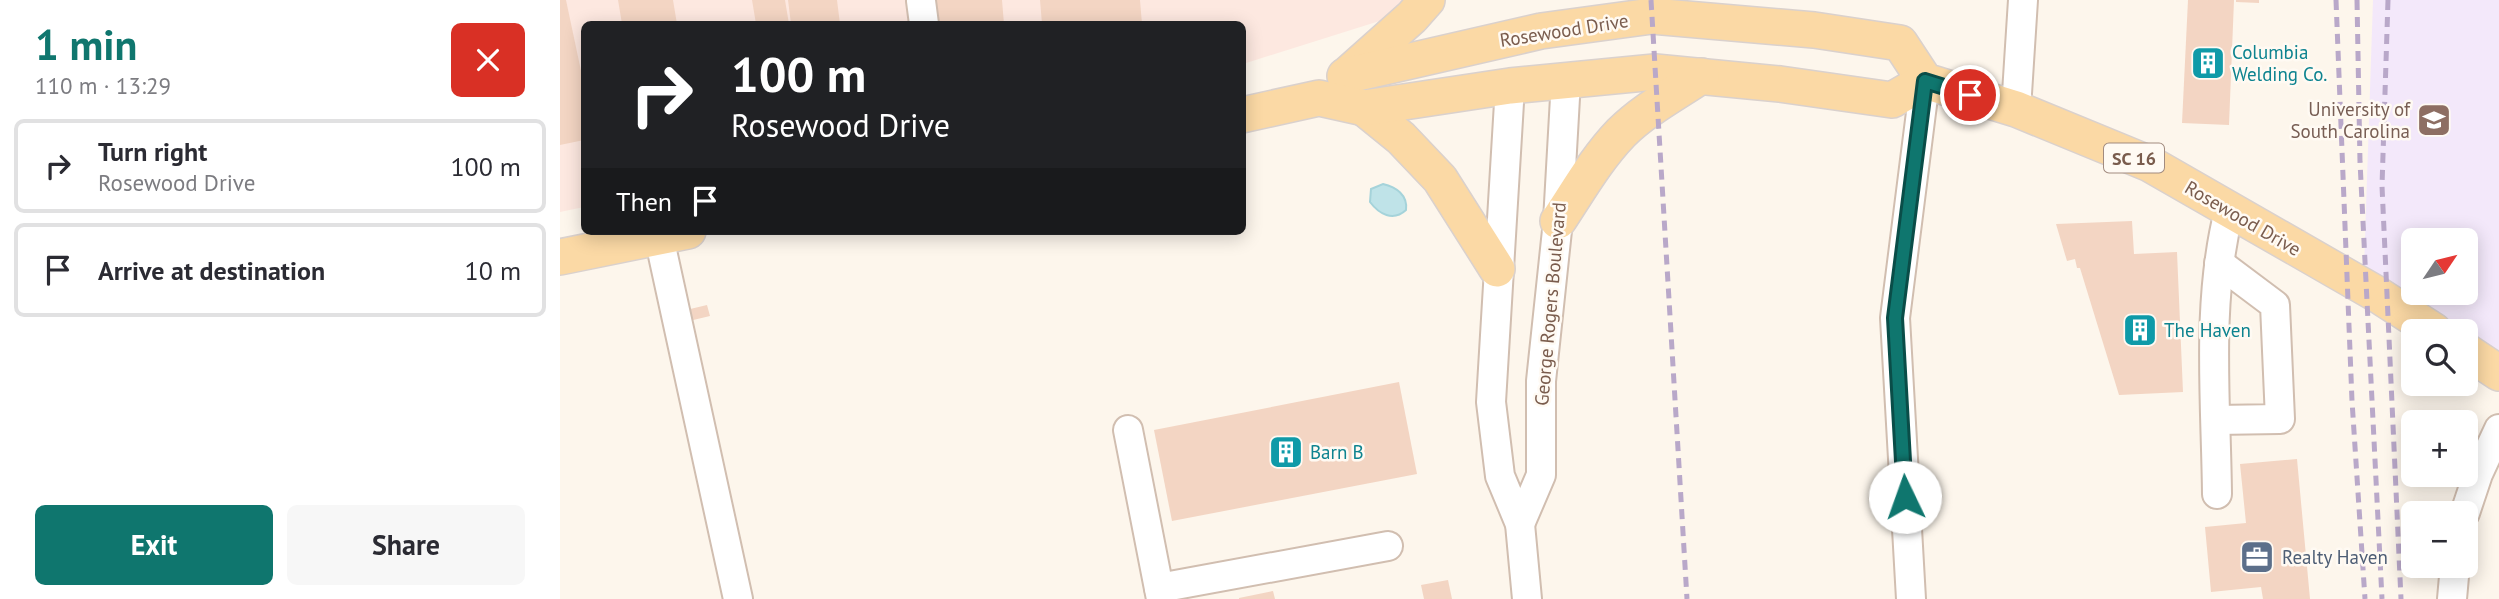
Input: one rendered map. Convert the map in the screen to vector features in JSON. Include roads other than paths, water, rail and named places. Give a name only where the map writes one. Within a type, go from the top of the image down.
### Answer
[{"type":"main road","points":[[1345,76],[1412,17],[1427,0]]},
{"type":"main road","name":"Rosewood Drive","points":[[1319,99],[1345,76],[1542,16],[1652,16],[1674,9],[1900,43],[1925,81],[2016,110],[2150,164],[2415,319]]},
{"type":"main road","points":[[1542,16],[1566,80]]},
{"type":"main road","points":[[1510,86],[1542,16]]},
{"type":"main road","name":"Rosewood Drive","points":[[1246,114],[1319,99],[1364,108],[1510,86],[1655,72],[1892,100],[1925,81]]},
{"type":"main road","points":[[1558,221],[1596,163],[1622,132],[1657,104],[1701,76]]},
{"type":"main road","points":[[1364,108],[1401,138],[1440,179],[1497,269]]},
{"type":"main road","points":[[560,257],[668,235]]},
{"type":"main road","points":[[2478,359],[2499,373]]},
{"type":"street","points":[[2016,110],[2023,0]]},
{"type":"street","points":[[921,1],[924,21]]},
{"type":"street","name":"George Rogers Boulevard","points":[[1520,524],[1541,475],[1541,381],[1558,221],[1566,80]]},
{"type":"street","points":[[1911,599],[1895,318],[1925,81]]},
{"type":"street","name":"George Rogers Boulevard","points":[[1510,86],[1491,402],[1500,476],[1520,524],[1527,599]]},
{"type":"street","points":[[2217,494],[2215,293],[2218,263],[2230,211]]},
{"type":"street","points":[[673,235],[738,599]]},
{"type":"street","points":[[2216,420],[2280,419],[2275,305],[2218,263]]},
{"type":"street","points":[[2469,501],[2499,429]]},
{"type":"street","points":[[1128,430],[1160,593],[1388,546]]},
{"type":"street","points":[[2452,599],[2454,578]]},
{"type":"water","points":[[1383,184],[1400,192],[1405,200],[1406,210],[1401,214],[1386,215],[1370,202],[1371,189]]},
{"type":"railway","points":[[1651,0],[1687,599]]},
{"type":"railway","points":[[2336,0],[2352,401],[2365,599]]},
{"type":"railway","points":[[2357,0],[2360,162],[2382,599]]},
{"type":"railway","points":[[2388,0],[2382,186],[2401,599]]},
{"type":"place","name":"Columbia Welding Co.","points":[[2208,63]]},
{"type":"place","name":"University of South Carolina","points":[[2434,120]]},
{"type":"place","name":"The Haven","points":[[2140,330]]},
{"type":"place","name":"Barn B","points":[[1286,452]]},
{"type":"place","name":"Realty Haven","points":[[2257,557]]}]
